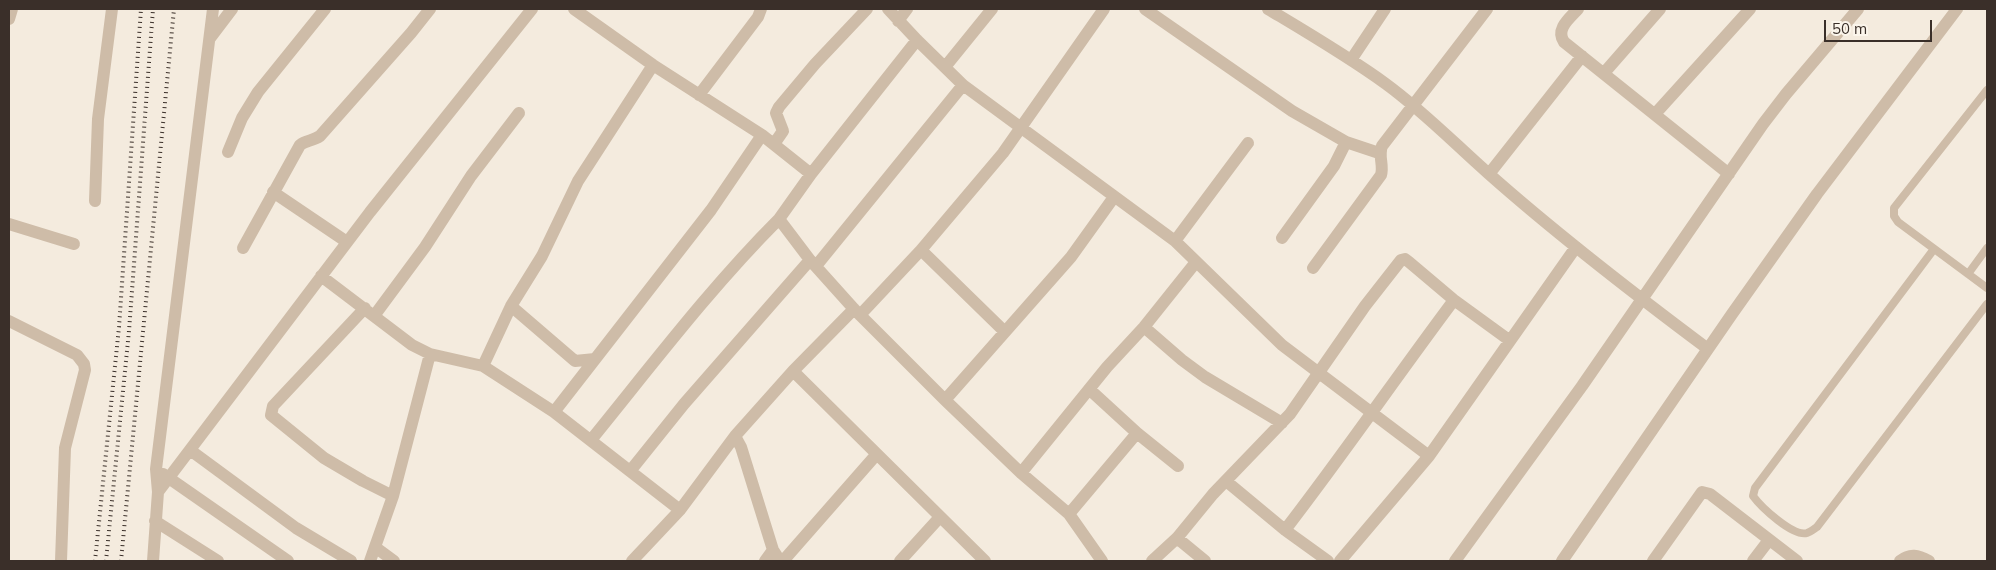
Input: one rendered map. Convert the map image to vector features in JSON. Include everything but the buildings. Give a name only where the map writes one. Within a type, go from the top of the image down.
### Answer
[{"type":"street","points":[[96,201],[98,120],[112,9]]},
{"type":"street","points":[[152,561],[158,492],[156,469],[213,9]]},
{"type":"street","points":[[210,38],[232,9]]},
{"type":"street","points":[[228,152],[242,118],[258,92],[325,9]]},
{"type":"street","points":[[243,248],[300,144],[320,136],[430,9]]},
{"type":"street","points":[[158,492],[347,242],[532,9]]},
{"type":"street","points":[[574,9],[653,65],[762,135],[811,174]]},
{"type":"street","points":[[699,95],[758,17],[761,9]]},
{"type":"street","points":[[774,144],[783,131],[776,113],[779,107],[815,64],[867,9]]},
{"type":"street","points":[[888,9],[964,85],[1175,241],[1282,345],[1429,456]]},
{"type":"street","points":[[898,21],[907,9]]},
{"type":"street","points":[[945,67],[992,9]]},
{"type":"street","points":[[632,561],[680,510],[735,436],[792,371],[921,250],[1003,153],[1104,9]]},
{"type":"street","points":[[1145,9],[1292,111],[1346,142],[1379,152]]},
{"type":"street","points":[[1268,9],[1351,60],[1413,104],[1489,174],[1576,247],[1708,349]]},
{"type":"street","points":[[1351,60],[1385,9]]},
{"type":"street","points":[[1313,268],[1382,175],[1383,168],[1379,152],[1382,146],[1486,9]]},
{"type":"street","points":[[1578,9],[1564,24],[1561,30],[1561,37],[1729,174]]},
{"type":"street","points":[[1604,73],[1660,9]]},
{"type":"street","points":[[1654,114],[1750,9]]},
{"type":"street","points":[[1456,561],[1582,386],[1786,94],[1858,9]]},
{"type":"street","points":[[1562,561],[1708,349],[1818,194],[1957,9]]},
{"type":"street","points":[[591,440],[694,314],[780,219],[811,174],[917,40]]},
{"type":"street","points":[[1489,174],[1582,56]]},
{"type":"street","points":[[483,366],[510,306],[542,256],[578,181],[653,65]]},
{"type":"street","points":[[631,470],[697,389],[813,263],[964,85]]},
{"type":"street","points":[[393,496],[324,458],[271,415],[273,406],[369,312],[425,247],[471,176],[519,113]]},
{"type":"street","points":[[554,412],[711,210],[762,135]]},
{"type":"street","points":[[1282,238],[1334,166],[1346,142]]},
{"type":"street","points":[[1175,241],[1248,143]]},
{"type":"street","points":[[273,192],[347,242]]},
{"type":"street","points":[[945,400],[1071,257],[1114,197]]},
{"type":"street","points":[[780,219],[813,263],[857,312],[1021,473],[1069,514],[1102,561]]},
{"type":"street","points":[[9,224],[74,244]]},
{"type":"street","points":[[1340,561],[1429,456],[1576,247]]},
{"type":"street","points":[[921,250],[1004,331]]},
{"type":"street","points":[[1152,561],[1177,538],[1226,481],[1282,423],[1365,306],[1401,260],[1405,259],[1454,300],[1509,340]]},
{"type":"street","points":[[1021,473],[1106,367],[1144,327],[1196,262]]},
{"type":"street","points":[[321,276],[412,345],[430,354],[483,366],[554,412],[680,510]]},
{"type":"street","points":[[1285,530],[1322,483],[1371,412],[1454,300]]},
{"type":"street","points":[[510,306],[575,361],[595,359]]},
{"type":"street","points":[[9,321],[77,355],[84,364],[85,370],[65,448],[61,561]]},
{"type":"street","points":[[1144,327],[1205,377],[1282,423]]},
{"type":"street","points":[[370,561],[393,496],[430,354]]},
{"type":"street","points":[[792,371],[985,561]]},
{"type":"street","points":[[1089,389],[1178,466]]},
{"type":"street","points":[[1069,514],[1137,432]]},
{"type":"street","points":[[735,436],[741,447],[773,550],[782,561],[876,455]]},
{"type":"street","points":[[190,450],[296,528],[351,561]]},
{"type":"street","points":[[156,469],[288,561]]},
{"type":"street","points":[[1226,481],[1285,530],[1328,561]]},
{"type":"street","points":[[1652,561],[1702,492],[1710,494],[1797,561]]},
{"type":"street","points":[[900,561],[940,517]]},
{"type":"street","points":[[156,521],[218,561]]},
{"type":"street","points":[[1177,538],[1204,561]]},
{"type":"street","points":[[1753,561],[1769,540]]},
{"type":"street","points":[[375,547],[394,561]]},
{"type":"street","points":[[764,561],[773,550]]},
{"type":"street","points":[[1900,561],[1906,556],[1914,555],[1929,561]]},
{"type":"lane","points":[[1987,90],[1894,208],[1894,216],[1898,222],[1987,288]]},
{"type":"lane","points":[[1968,274],[1987,248]]},
{"type":"lane","points":[[1934,249],[1754,488],[1753,496],[1759,505],[1796,532],[1806,533],[1817,527],[1987,304]]},
{"type":"railway","points":[[95,561],[119,327],[141,9]]},
{"type":"railway","points":[[106,561],[129,331],[153,9]]},
{"type":"railway","points":[[121,561],[174,9]]}]
